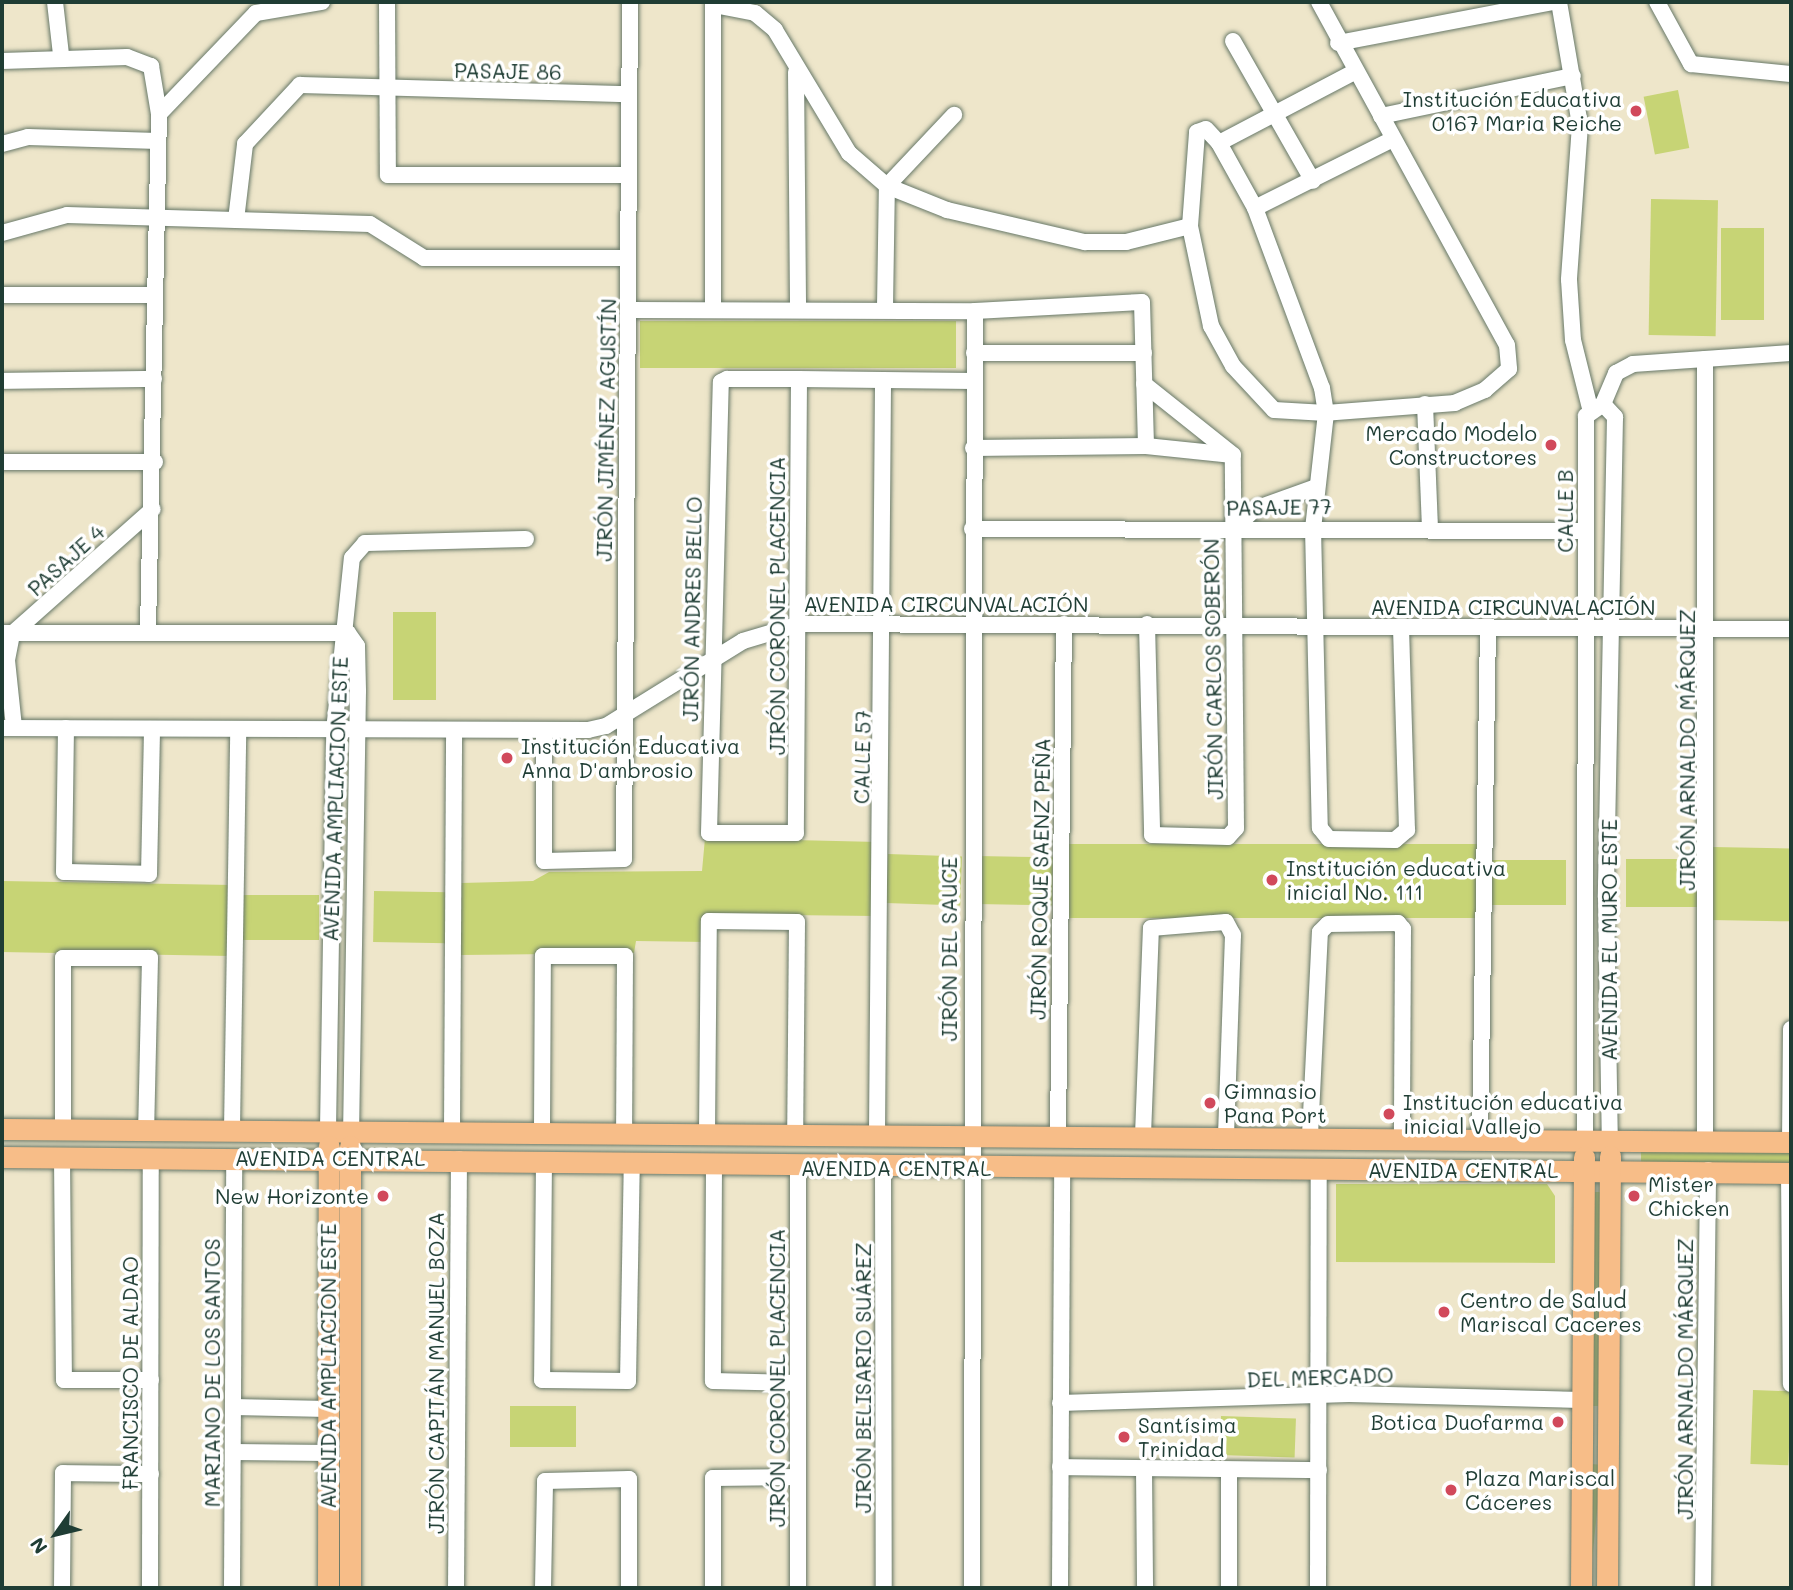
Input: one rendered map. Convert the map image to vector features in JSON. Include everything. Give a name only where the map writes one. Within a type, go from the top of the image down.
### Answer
[{"type":"main road","name":"AVENIDA CENTRAL","points":[[2,1129],[542,1129],[624,1132],[1402,1135],[1610,1141],[1790,1142]]},
{"type":"main road","name":"AVENIDA AMPLIACION ESTE","points":[[328,1130],[339,1158],[350,1588]]},
{"type":"main road","name":"AVENIDA AMPLIACION ESTE","points":[[328,1588],[328,1409],[339,1158],[351,1130]]},
{"type":"main road","name":"AVENIDA EL MURO ESTE","points":[[1581,1588],[1585,1140]]},
{"type":"main road","name":"AVENIDA EL MURO ESTE","points":[[1607,1588],[1610,1141]]},
{"type":"main road","name":"AVENIDA CENTRAL","points":[[2,1157],[459,1158],[632,1161],[798,1168],[1707,1170],[1790,1173]]},
{"type":"main road","points":[[1582,1436],[1608,1437]]},
{"type":"street","points":[[55,2],[61,55]]},
{"type":"street","points":[[159,114],[256,13],[322,2]]},
{"type":"street","points":[[387,2],[388,175],[628,175]]},
{"type":"street","name":"JIRÓN JIMÉNEZ AGUSTÍN","points":[[544,731],[544,861],[624,859],[631,2]]},
{"type":"street","points":[[1319,2],[1338,43],[1507,345],[1509,369],[1485,390],[1455,403],[1326,412],[1274,410],[1233,366],[1211,327],[1190,226],[1192,143],[1206,129],[1219,142],[1255,208],[1326,412],[1313,528],[1318,626],[1320,828],[1329,839],[1395,840],[1407,830],[1401,627]]},
{"type":"street","points":[[1338,43],[1552,2]]},
{"type":"street","points":[[1559,2],[1573,76],[1581,185],[1569,280],[1573,340],[1596,406],[1615,418],[1614,628]]},
{"type":"street","points":[[1657,2],[1691,64],[1791,74]]},
{"type":"street","points":[[713,308],[714,3],[755,13],[775,30],[849,153],[887,186],[947,209],[1085,242],[1126,242],[1190,226]]},
{"type":"street","points":[[1233,41],[1313,181]]},
{"type":"street","points":[[2,61],[61,55],[141,59],[151,66],[159,114],[154,295],[155,462],[148,631]]},
{"type":"street","points":[[796,68],[798,307]]},
{"type":"street","points":[[1219,142],[1354,72]]},
{"type":"street","points":[[1381,116],[1573,76]]},
{"type":"street","name":"PASAJE 86","points":[[236,220],[245,144],[280,102],[300,85],[320,81],[386,89],[629,94]]},
{"type":"street","points":[[885,307],[887,186],[954,115]]},
{"type":"street","points":[[2,144],[28,137],[158,141]]},
{"type":"street","points":[[1255,208],[1393,139]]},
{"type":"street","points":[[2,233],[67,215],[370,224],[424,258],[628,258]]},
{"type":"street","points":[[2,295],[154,295]]},
{"type":"street","points":[[628,310],[885,307],[975,311],[1143,302],[1146,446]]},
{"type":"street","name":"JIRÓN DEL SAUCE","points":[[972,1588],[971,624],[975,311]]},
{"type":"street","points":[[974,353],[1144,352]]},
{"type":"street","name":"CALLE B","points":[[1588,628],[1586,531],[1596,406],[1624,367],[1791,353]]},
{"type":"street","name":"JIRÓN ARNALDO MÁRQUEZ","points":[[1705,359],[1709,629],[1705,1141]]},
{"type":"street","points":[[2,381],[154,379]]},
{"type":"street","name":"JIRÓN ANDRES BELLO","points":[[709,833],[718,386],[727,379],[799,379]]},
{"type":"street","points":[[799,379],[973,381]]},
{"type":"street","name":"JIRÓN CORONEL PLACENCIA","points":[[709,833],[796,833],[800,624],[799,379]]},
{"type":"street","name":"CALLE 57","points":[[877,1133],[885,623],[883,380]]},
{"type":"street","points":[[1144,384],[1233,455]]},
{"type":"street","points":[[1425,404],[1430,526]]},
{"type":"street","points":[[973,448],[1146,446],[1233,455]]},
{"type":"street","name":"JIRÓN CARLOS SOBERÓN","points":[[1147,624],[1152,828],[1158,838],[1228,837],[1236,828],[1233,455]]},
{"type":"street","points":[[2,463],[155,462]]},
{"type":"street","points":[[1233,529],[1255,509],[1316,487]]},
{"type":"street","name":"PASAJE 4","points":[[7,634],[153,509]]},
{"type":"street","name":"PASAJE 77","points":[[972,528],[1233,529],[1430,526],[1586,531]]},
{"type":"street","points":[[8,728],[7,634],[148,631],[348,634],[352,558],[365,543],[526,539]]},
{"type":"street","name":"AVENIDA CIRCUNVALACIÓN","points":[[8,728],[454,732],[588,730],[624,716],[712,659],[768,631],[800,624],[1791,629]]},
{"type":"street","name":"JIRÓN ROQUE SAENZ PEÑA","points":[[1058,1134],[1064,624]]},
{"type":"street","points":[[1480,1136],[1488,628]]},
{"type":"street","name":"AVENIDA EL MURO ESTE","points":[[1585,1140],[1584,885],[1588,628]]},
{"type":"street","name":"AVENIDA EL MURO ESTE","points":[[1610,1141],[1606,886],[1614,628]]},
{"type":"street","name":"AVENIDA AMPLIACION ESTE","points":[[328,1130],[334,731],[341,646],[348,634],[357,646],[358,731],[351,1130]]},
{"type":"street","points":[[65,728],[64,872],[149,874],[152,729]]},
{"type":"street","points":[[232,1129],[238,730]]},
{"type":"street","points":[[452,1130],[454,732]]},
{"type":"street","points":[[1584,885],[1606,886]]},
{"type":"street","points":[[707,1132],[709,921],[797,922],[794,1132]]},
{"type":"street","points":[[1143,1135],[1149,933],[1157,925],[1226,922],[1233,934],[1226,1135]]},
{"type":"street","points":[[1310,1135],[1320,932],[1328,924],[1398,923],[1403,929],[1402,1135]]},
{"type":"street","points":[[542,1129],[543,956],[625,956],[624,1132]]},
{"type":"street","points":[[63,1130],[63,958],[150,958],[146,1130]]},
{"type":"street","points":[[1790,1142],[1791,1029]]},
{"type":"street","points":[[62,1157],[64,1380],[151,1380]]},
{"type":"street","name":"FRANCISCO DE ALDAO","points":[[150,1588],[151,1158]]},
{"type":"street","name":"MARIANO DE LOS SANTOS","points":[[232,1588],[234,1158]]},
{"type":"street","name":"JIRÓN CAPITÁN MANUEL BOZA","points":[[456,1588],[459,1158]]},
{"type":"street","points":[[544,1160],[542,1380],[628,1381],[632,1161]]},
{"type":"street","points":[[714,1166],[713,1381],[797,1383]]},
{"type":"street","name":"JIRÓN BELISARIO SUÁREZ","points":[[883,1167],[884,1588]]},
{"type":"street","name":"JIRÓN CORONEL PLACENCIA","points":[[798,1168],[798,1588]]},
{"type":"street","points":[[1060,1588],[1062,1170]]},
{"type":"street","name":"JIRÓN ARNALDO MÁRQUEZ","points":[[1703,1588],[1707,1170]]},
{"type":"street","points":[[1318,1588],[1321,1399],[1319,1171]]},
{"type":"street","points":[[1790,1173],[1791,1384]]},
{"type":"street","name":"DEL MERCADO","points":[[1060,1403],[1321,1399],[1581,1400]]},
{"type":"street","points":[[233,1407],[328,1409]]},
{"type":"street","points":[[233,1452],[328,1453]]},
{"type":"street","points":[[1060,1467],[1319,1470]]},
{"type":"street","points":[[1144,1468],[1145,1588]]},
{"type":"street","points":[[1229,1470],[1229,1588]]},
{"type":"street","points":[[62,1588],[63,1473],[151,1474]]},
{"type":"street","points":[[713,1588],[713,1478],[798,1477]]},
{"type":"street","points":[[543,1588],[544,1483],[629,1479],[629,1588]]},
{"type":"green space","points":[[1678,90],[1689,148],[1655,155],[1644,97]]},
{"type":"green space","points":[[1651,199],[1718,200],[1716,336],[1649,335]]},
{"type":"green space","points":[[1721,228],[1764,228],[1764,320],[1721,320]]},
{"type":"green space","points":[[640,321],[956,321],[956,368],[640,368]]},
{"type":"green space","points":[[393,612],[436,612],[436,700],[393,700]]},
{"type":"green space","points":[[705,838],[878,842],[876,916],[709,914],[708,942],[636,941],[634,953],[460,955],[461,883],[533,881],[549,872],[702,871]]},
{"type":"green space","points":[[1065,844],[1479,844],[1479,918],[1065,918]]},
{"type":"green space","points":[[1712,847],[1791,848],[1790,921],[1711,920]]},
{"type":"green space","points":[[888,854],[962,857],[960,906],[886,903]]},
{"type":"green space","points":[[977,856],[1053,857],[1052,905],[976,904]]},
{"type":"green space","points":[[1626,859],[1700,859],[1700,907],[1626,907]]},
{"type":"green space","points":[[1491,860],[1566,860],[1566,905],[1491,905]]},
{"type":"green space","points":[[2,881],[232,885],[231,956],[2,952]]},
{"type":"green space","points":[[374,891],[448,892],[447,943],[373,942]]},
{"type":"green space","points":[[242,895],[319,895],[319,940],[242,940]]},
{"type":"green space","points":[[1641,1152],[1791,1152],[1791,1163],[1641,1163]]},
{"type":"green space","points":[[1336,1184],[1547,1184],[1555,1196],[1555,1263],[1336,1262]]},
{"type":"green space","points":[[1592,1192],[1604,1192],[1604,1406],[1592,1406]]},
{"type":"green space","points":[[1753,1390],[1791,1391],[1788,1465],[1750,1464]]},
{"type":"green space","points":[[510,1406],[576,1406],[576,1447],[510,1447]]},
{"type":"green space","points":[[1221,1416],[1296,1419],[1295,1458],[1220,1455]]},
{"type":"green space","points":[[1592,1464],[1602,1465],[1589,1588],[1579,1587]]},
{"type":"place","name":"Institución Educativa 0167 Maria Reiche","points":[[1636,111]]},
{"type":"place","name":"Mercado Modelo Constructores","points":[[1551,445]]},
{"type":"place","name":"Institución Educativa Anna D'ambrosio","points":[[507,758]]},
{"type":"place","name":"Institución educativa inicial No. 111","points":[[1272,880]]},
{"type":"place","name":"Gimnasio Pana Port","points":[[1210,1103]]},
{"type":"place","name":"Institución educativa inicial Vallejo","points":[[1389,1114]]},
{"type":"place","name":"New Horizonte","points":[[383,1196]]},
{"type":"place","name":"Mister Chicken","points":[[1634,1196]]},
{"type":"place","name":"Centro de Salud Mariscal Caceres","points":[[1444,1312]]},
{"type":"place","name":"Botica Duofarma","points":[[1558,1422]]},
{"type":"place","name":"Santísima Trinidad","points":[[1124,1437]]},
{"type":"place","name":"Plaza Mariscal Cáceres","points":[[1451,1490]]}]
